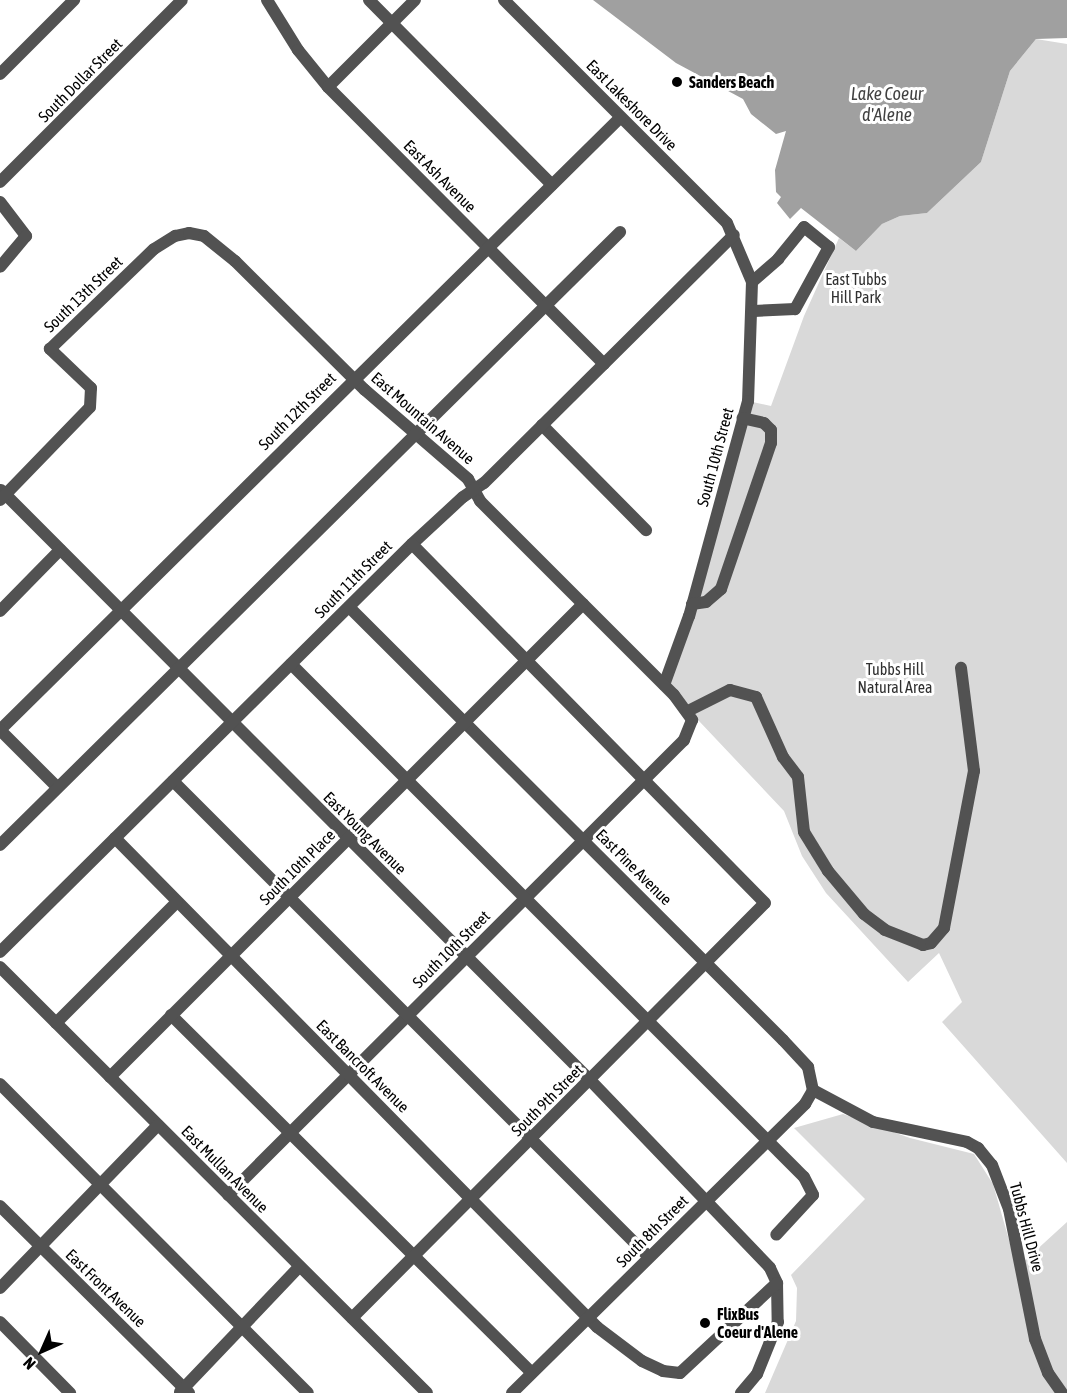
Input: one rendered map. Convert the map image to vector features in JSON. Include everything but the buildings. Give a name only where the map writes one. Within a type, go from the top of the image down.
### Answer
[{"type":"street","points":[[0,74],[74,0]]},
{"type":"street","name":"South Dollar Street","points":[[0,182],[182,0]]},
{"type":"street","name":"East Ash Avenue","points":[[267,0],[298,50],[328,87],[604,364]]},
{"type":"street","points":[[369,0],[390,25],[552,185]]},
{"type":"street","points":[[328,87],[415,0]]},
{"type":"street","name":"East Lakeshore Drive","points":[[504,0],[727,223],[734,235]]},
{"type":"street","name":"South 12th Street","points":[[0,730],[352,378],[489,248],[620,118]]},
{"type":"street","points":[[0,202],[26,236],[0,267]]},
{"type":"street","points":[[752,282],[778,259],[804,227],[829,247],[795,309],[754,311]]},
{"type":"street","points":[[0,844],[418,434],[620,232]]},
{"type":"street","name":"East Mountain Avenue","points":[[189,233],[214,241],[352,378],[468,478],[480,501],[664,685],[688,711],[692,723]]},
{"type":"street","name":"South 13th Street","points":[[2,494],[90,407],[91,388],[50,349],[154,249],[189,233]]},
{"type":"street","name":"South 10th Street","points":[[664,685],[692,604],[748,401],[754,311],[752,282],[734,235]]},
{"type":"street","name":"South 11th Street","points":[[0,952],[412,544],[474,490],[542,425],[734,235]]},
{"type":"street","points":[[692,604],[706,602],[721,589],[771,443],[771,430],[764,423],[743,418]]},
{"type":"street","points":[[542,425],[646,530]]},
{"type":"street","name":"East Young Avenue","points":[[2,494],[590,1080],[770,1268],[777,1283]]},
{"type":"street","points":[[412,544],[644,781]]},
{"type":"street","points":[[0,611],[60,550]]},
{"type":"street","name":"South 10th Place","points":[[110,1077],[583,604]]},
{"type":"street","name":"East Pine Avenue","points":[[349,607],[585,840],[808,1067],[813,1090]]},
{"type":"street","points":[[291,664],[804,1177],[813,1195],[776,1235]]},
{"type":"street","points":[[688,711],[730,690],[756,697],[783,757],[798,777],[804,832],[828,871],[864,914],[885,930],[923,945],[931,943],[944,928],[974,771],[961,668]]},
{"type":"street","name":"South 10th Street","points":[[228,1195],[644,781],[684,740],[692,723]]},
{"type":"street","points":[[0,730],[57,788]]},
{"type":"street","points":[[172,781],[649,1257]]},
{"type":"street","name":"South 9th Street","points":[[352,1318],[765,903],[644,781]]},
{"type":"street","name":"East Bancroft Avenue","points":[[115,838],[588,1317],[642,1361],[663,1371],[680,1373],[777,1283]]},
{"type":"street","points":[[56,1023],[177,902]]},
{"type":"street","name":"East Mullan Avenue","points":[[0,967],[427,1393]]},
{"type":"street","points":[[171,1015],[532,1373]]},
{"type":"street","points":[[0,1084],[308,1393]]},
{"type":"street","name":"Tubbs Hill Drive","points":[[813,1090],[873,1122],[967,1142],[988,1159],[1009,1209],[1035,1339],[1048,1373],[1062,1393]]},
{"type":"street","name":"South 8th Street","points":[[512,1393],[806,1104],[813,1090]]},
{"type":"street","points":[[0,1288],[102,1186],[158,1125]]},
{"type":"street","name":"East Front Avenue","points":[[0,1206],[184,1391]]},
{"type":"street","points":[[184,1391],[299,1266]]},
{"type":"street","points":[[741,1393],[758,1374],[778,1322],[777,1283]]},
{"type":"street","points":[[0,1322],[70,1393]]},
{"type":"green space","name":"Tubbs Hill Natural Area","points":[[1036,39],[1067,44],[1067,1163],[942,1022],[962,1002],[939,953],[908,982],[826,893],[802,856],[784,811],[665,685],[748,401],[771,406],[804,316],[839,238],[856,251],[882,224],[900,216],[927,213],[981,162],[1010,71]]},
{"type":"green space","points":[[843,1114],[910,1138],[974,1154],[993,1184],[1013,1254],[1021,1264],[1067,1222],[1067,1393],[765,1393],[796,1321],[797,1288],[791,1275],[865,1199],[794,1128]]},
{"type":"water","name":"Lake Coeur d'Alene","points":[[593,0],[1067,0],[1067,38],[1036,39],[1010,71],[981,162],[927,213],[900,216],[882,224],[856,251],[801,208],[790,219],[777,203],[781,197],[776,192],[775,170],[786,131],[776,134],[751,114],[743,99],[676,63]]},
{"type":"place","name":"Sanders Beach","points":[[677,82]]},
{"type":"place","name":"FlixBus Coeur d'Alene","points":[[705,1323]]},
{"type":"park label","name":"East Tubbs Hill Park","points":[[856,288]]}]
